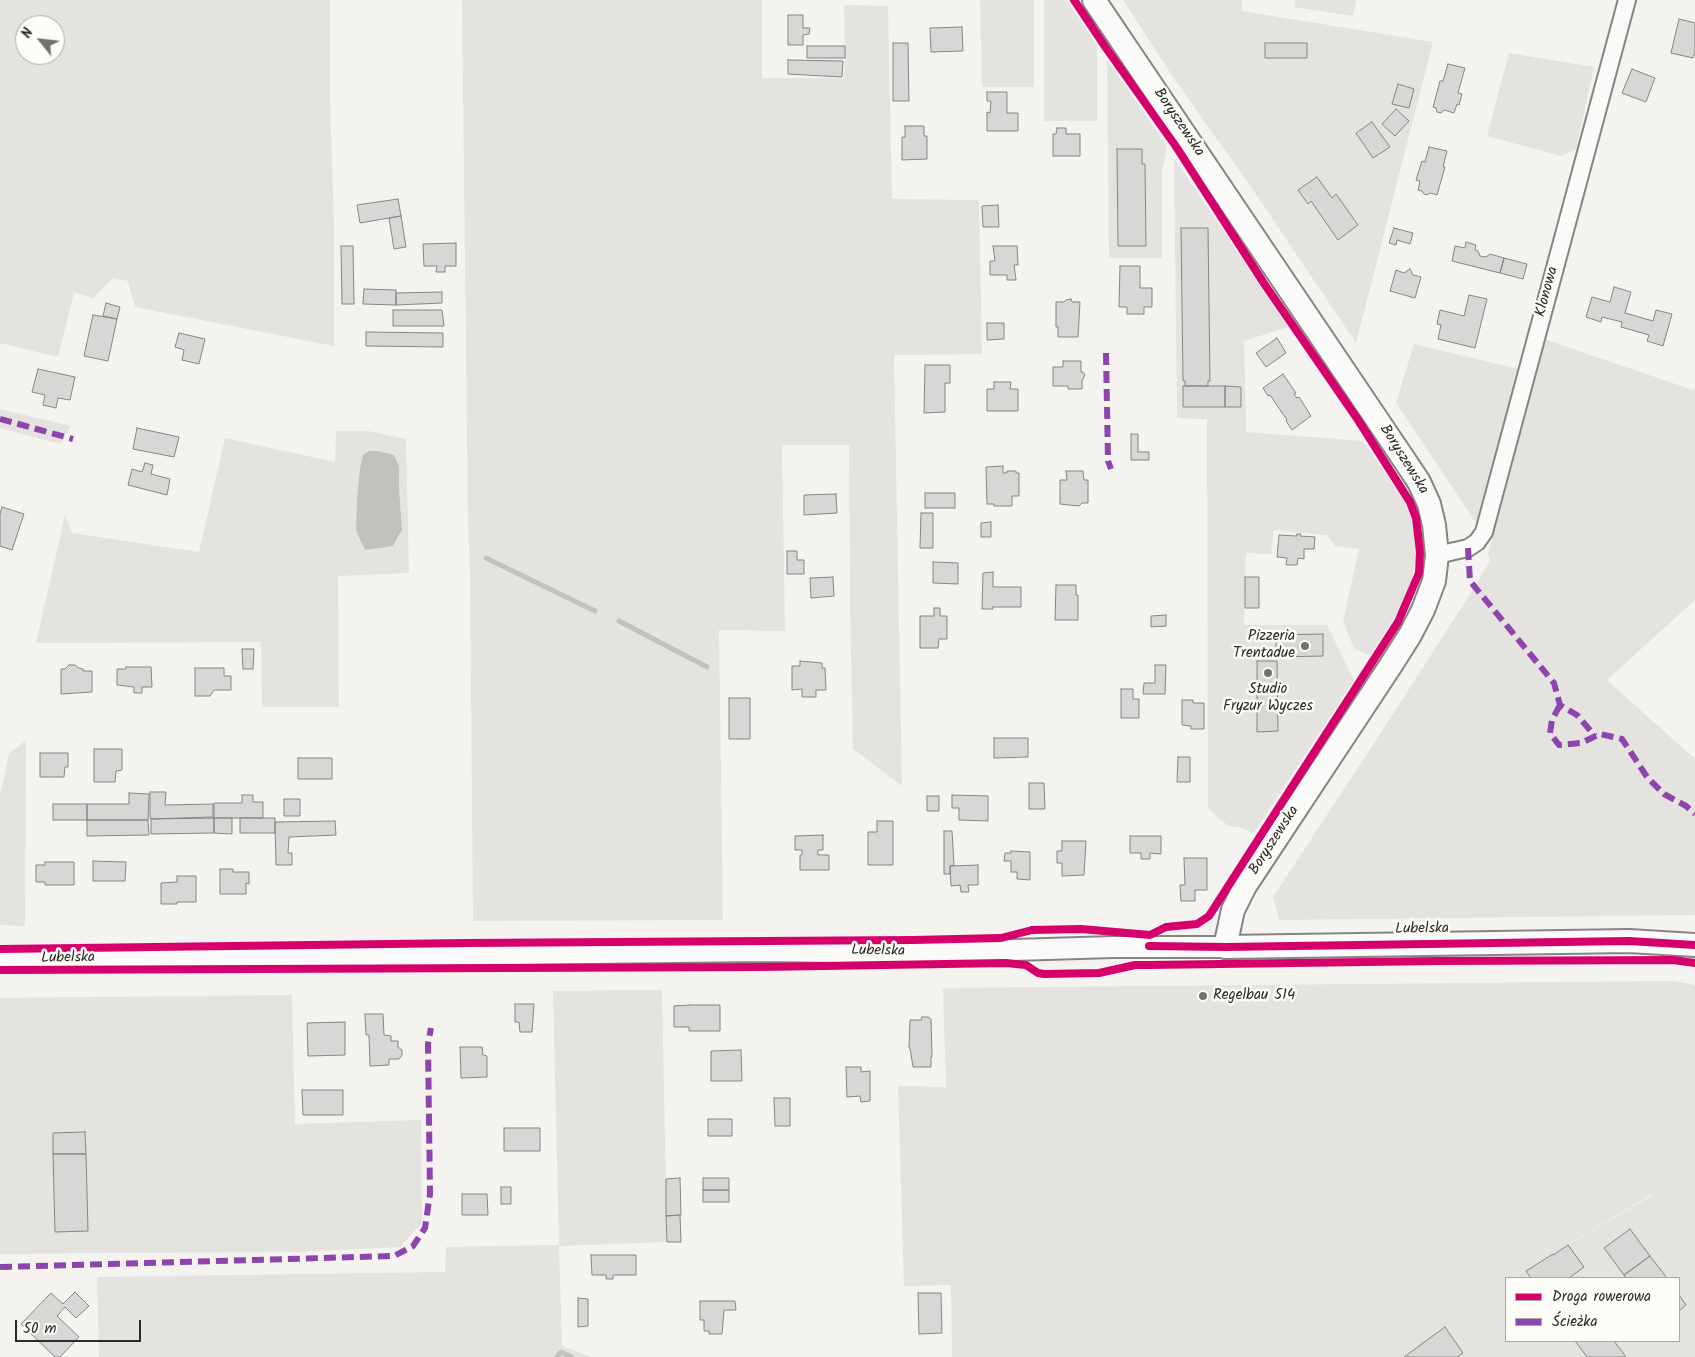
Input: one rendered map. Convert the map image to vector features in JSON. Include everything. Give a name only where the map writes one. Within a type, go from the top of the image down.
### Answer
[{"type":"main road","name":"Boryszewska","points":[[1094,0],[1419,482],[1429,504],[1434,525],[1437,555],[1434,581],[1423,610],[1410,635],[1245,886],[1233,910],[1225,947]]},
{"type":"main road","name":"Lubelska","points":[[1225,947],[1629,941],[1695,946]]},
{"type":"street","name":"Klonowa","points":[[1437,555],[1468,548],[1477,542],[1484,532],[1627,0]]},
{"type":"street","name":"Lubelska","points":[[0,960],[702,951],[913,952],[1114,946],[1225,947]]},
{"type":"shaded area","points":[[0,0],[330,0],[334,346],[135,307],[128,281],[113,278],[93,298],[74,293],[58,357],[0,343]]},
{"type":"shaded area","points":[[462,0],[762,0],[762,78],[844,78],[844,5],[888,6],[892,199],[979,200],[982,354],[894,355],[902,786],[853,749],[849,445],[782,445],[785,631],[719,630],[723,920],[473,921]]},
{"type":"shaded area","points":[[980,0],[1034,0],[1034,87],[982,87]]},
{"type":"shaded area","points":[[1044,0],[1066,0],[1097,45],[1097,121],[1044,121]]},
{"type":"shaded area","points":[[1123,0],[1171,0],[1171,74]]},
{"type":"shaded area","points":[[1171,0],[1217,0],[1216,138],[1171,74]]},
{"type":"shaded area","points":[[1217,0],[1242,0],[1242,11],[1433,42],[1356,343],[1216,138]]},
{"type":"shaded area","points":[[1295,0],[1356,0],[1353,16],[1294,7]]},
{"type":"shaded area","points":[[1509,53],[1594,67],[1576,149],[1561,156],[1487,136]]},
{"type":"shaded area","points":[[1107,60],[1167,146],[1162,170],[1162,258],[1109,258]]},
{"type":"shaded area","points":[[1174,158],[1288,327],[1244,341],[1246,421],[1177,418]]},
{"type":"shaded area","points":[[1544,339],[1693,390],[1695,388],[1695,600],[1607,680],[1695,759],[1695,915],[1279,920],[1273,897],[1490,561],[1488,554]]},
{"type":"shaded area","points":[[1414,344],[1518,369],[1478,526],[1396,403]]},
{"type":"shaded area","points":[[0,409],[71,426],[61,443],[53,442],[0,428]]},
{"type":"shaded area","points":[[1207,419],[1246,421],[1246,432],[1363,441],[1404,500],[1414,525],[1417,555],[1412,578],[1400,609],[1370,656],[1354,648],[1343,622],[1359,549],[1335,546],[1327,535],[1274,530],[1271,554],[1246,553],[1243,828],[1230,826],[1220,820],[1208,808]]},
{"type":"shaded area","points":[[336,431],[368,431],[406,439],[409,573],[338,576],[339,707],[262,707],[261,642],[36,643],[65,515],[72,533],[199,552],[225,438],[335,462]],"holes":[[[378,451],[393,455],[399,466],[402,530],[398,539],[365,550],[356,531],[360,468]]]},
{"type":"shaded area","points":[[369,451],[394,455],[399,466],[402,530],[393,546],[365,550],[356,531],[357,498],[363,455]]},
{"type":"shaded area","points":[[1244,625],[1327,625],[1354,680],[1253,834],[1243,828]]},
{"type":"shaded area","points":[[26,740],[25,926],[0,925],[0,795],[9,754]]},
{"type":"shaded area","points":[[1673,981],[1695,985],[1695,1158],[1651,1190],[1653,1194],[1513,1277],[1505,1277],[1505,1282],[1446,1316],[1369,1298],[1273,1357],[952,1357],[951,1285],[904,1286],[898,1086],[946,1087],[943,988]]},
{"type":"shaded area","points":[[662,990],[667,1242],[559,1246],[562,1346],[591,1357],[99,1357],[97,1277],[445,1272],[446,1247],[559,1245],[553,991]]},
{"type":"shaded area","points":[[292,995],[295,1124],[421,1120],[422,1223],[400,1247],[298,1252],[96,1253],[91,997]]},
{"type":"shaded area","points":[[91,997],[96,1253],[0,1254],[0,998]]},
{"type":"shaded area","points":[[1695,1158],[1695,1357],[1273,1357],[1369,1298],[1446,1316],[1505,1282],[1505,1342],[1680,1342],[1680,1277],[1513,1277],[1653,1195],[1651,1190]]},
{"type":"building","points":[[788,15],[803,15],[803,28],[810,28],[809,34],[803,35],[803,45],[788,45]]},
{"type":"building","points":[[1679,19],[1695,23],[1695,51],[1693,58],[1671,53]]},
{"type":"building","points":[[962,27],[963,51],[931,52],[930,28]]},
{"type":"building","points":[[893,43],[908,43],[909,101],[893,101]]},
{"type":"building","points":[[1265,43],[1307,43],[1307,58],[1265,58]]},
{"type":"building","points":[[807,46],[845,46],[845,58],[807,58]]},
{"type":"building","points":[[788,60],[843,61],[842,77],[788,74]]},
{"type":"building","points":[[1448,64],[1465,68],[1458,93],[1462,94],[1459,105],[1457,104],[1454,113],[1444,110],[1441,113],[1437,112],[1436,108],[1433,107],[1440,81],[1443,81]]},
{"type":"building","points":[[1632,69],[1655,78],[1646,102],[1622,93]]},
{"type":"building","points":[[1398,84],[1414,89],[1409,108],[1392,104]]},
{"type":"building","points":[[987,92],[1007,92],[1007,113],[1018,113],[1018,131],[987,131],[987,112],[990,113],[991,101],[987,101]]},
{"type":"building","points":[[1396,109],[1409,121],[1395,136],[1382,124]]},
{"type":"building","points":[[1372,122],[1390,147],[1373,158],[1356,133]]},
{"type":"building","points":[[905,126],[924,126],[924,136],[927,136],[927,159],[902,160],[902,137],[905,137]]},
{"type":"building","points":[[1057,128],[1066,128],[1066,134],[1080,134],[1080,156],[1053,156],[1053,134],[1056,134]]},
{"type":"building","points":[[1429,147],[1447,151],[1443,167],[1445,167],[1437,195],[1430,193],[1427,195],[1418,190],[1420,181],[1416,180],[1422,161],[1425,162]]},
{"type":"building","points":[[1117,149],[1142,149],[1142,164],[1145,164],[1146,246],[1118,246]]},
{"type":"building","points":[[1317,177],[1332,198],[1336,194],[1358,225],[1338,240],[1311,201],[1308,204],[1298,190]]},
{"type":"building","points":[[398,199],[401,216],[360,223],[357,205]]},
{"type":"building","points":[[998,205],[999,227],[983,227],[982,206]]},
{"type":"building","points":[[401,216],[406,247],[394,249],[389,218]]},
{"type":"building","points":[[1181,228],[1208,228],[1210,381],[1208,381],[1208,386],[1185,386],[1185,381],[1183,381]]},
{"type":"building","points":[[1394,228],[1413,233],[1410,244],[1397,240],[1396,245],[1389,243]]},
{"type":"building","points":[[1466,242],[1476,245],[1475,250],[1478,251],[1480,256],[1486,257],[1490,254],[1504,258],[1500,273],[1452,261],[1455,246],[1465,248]]},
{"type":"building","points":[[456,243],[456,266],[445,266],[445,272],[436,272],[437,266],[424,266],[423,244]]},
{"type":"building","points":[[341,246],[353,246],[354,304],[342,304]]},
{"type":"building","points":[[993,246],[1017,246],[1018,265],[1014,265],[1016,280],[1007,280],[1007,275],[990,275],[990,261],[995,261]]},
{"type":"building","points":[[1504,258],[1527,264],[1523,279],[1500,273]]},
{"type":"building","points":[[1120,266],[1140,266],[1140,288],[1152,288],[1152,307],[1144,307],[1144,314],[1127,314],[1127,307],[1119,307]]},
{"type":"building","points":[[1410,269],[1413,275],[1421,277],[1415,298],[1390,291],[1396,270],[1404,273]]},
{"type":"building","points":[[1614,287],[1631,292],[1625,313],[1653,321],[1656,310],[1672,314],[1663,346],[1647,341],[1649,335],[1621,327],[1622,322],[1602,317],[1601,322],[1586,317],[1592,297],[1610,302]]},
{"type":"building","points":[[364,289],[396,290],[396,305],[363,304]]},
{"type":"building","points":[[442,292],[442,303],[396,305],[396,293]]},
{"type":"building","points":[[1469,295],[1487,299],[1475,348],[1438,339],[1441,325],[1437,324],[1440,310],[1464,316]]},
{"type":"building","points":[[1071,299],[1072,302],[1080,302],[1078,337],[1058,337],[1056,302],[1064,302]]},
{"type":"building","points":[[106,303],[120,307],[117,319],[103,316]]},
{"type":"building","points":[[393,310],[442,310],[444,326],[393,326]]},
{"type":"building","points":[[93,315],[117,319],[108,361],[84,356]]},
{"type":"building","points":[[987,323],[1004,323],[1004,339],[987,340]]},
{"type":"building","points":[[366,332],[443,333],[443,347],[366,346]]},
{"type":"building","points":[[179,333],[205,339],[199,364],[182,360],[184,350],[175,347]]},
{"type":"building","points":[[1277,338],[1286,353],[1266,367],[1256,353]]},
{"type":"building","points":[[1063,361],[1081,361],[1081,372],[1085,375],[1082,381],[1082,389],[1068,389],[1068,386],[1053,386],[1053,367],[1063,367]]},
{"type":"building","points":[[925,365],[950,365],[950,383],[945,383],[945,412],[924,413]]},
{"type":"building","points":[[38,369],[75,377],[70,400],[58,398],[56,408],[43,405],[45,395],[32,392]]},
{"type":"building","points":[[1283,374],[1296,393],[1294,394],[1297,398],[1299,397],[1311,416],[1292,430],[1270,395],[1268,396],[1263,388]]},
{"type":"building","points":[[994,382],[1011,382],[1010,389],[1018,389],[1018,411],[987,411],[987,389],[994,389]]},
{"type":"building","points":[[1183,386],[1225,386],[1225,407],[1183,407]]},
{"type":"building","points":[[1225,386],[1241,387],[1241,407],[1225,407]]},
{"type":"building","points":[[137,428],[179,437],[174,457],[133,449]]},
{"type":"building","points":[[1131,434],[1138,434],[1138,452],[1149,452],[1149,460],[1131,460]]},
{"type":"building","points":[[145,463],[153,465],[151,474],[170,479],[167,495],[128,485],[132,469],[142,472]]},
{"type":"building","points":[[1003,466],[1003,473],[1016,471],[1016,473],[1019,473],[1019,496],[1012,496],[1012,506],[987,504],[986,467]]},
{"type":"building","points":[[1066,471],[1083,471],[1084,480],[1088,480],[1088,503],[1082,503],[1079,506],[1060,504],[1060,480],[1067,480]]},
{"type":"building","points":[[925,493],[955,493],[955,508],[925,508]]},
{"type":"building","points":[[836,494],[837,513],[804,515],[804,495]]},
{"type":"building","points":[[2,507],[24,514],[12,550],[0,546],[0,514]]},
{"type":"building","points":[[921,513],[933,513],[933,548],[920,548]]},
{"type":"building","points":[[991,522],[991,537],[981,537],[981,523]]},
{"type":"building","points":[[1297,534],[1315,537],[1314,549],[1304,549],[1304,559],[1298,558],[1297,565],[1286,565],[1287,558],[1277,557],[1279,535],[1297,536]]},
{"type":"building","points":[[787,551],[797,551],[797,560],[804,560],[804,574],[787,574]]},
{"type":"building","points":[[933,562],[958,563],[958,584],[933,583]]},
{"type":"building","points":[[993,572],[993,587],[1021,587],[1021,607],[982,609],[983,573]]},
{"type":"building","points":[[833,577],[834,596],[811,598],[810,578]]},
{"type":"building","points":[[1245,577],[1259,577],[1259,608],[1245,608]]},
{"type":"building","points":[[1056,585],[1076,585],[1078,620],[1055,620]]},
{"type":"building","points":[[934,608],[940,608],[940,616],[947,616],[947,639],[939,639],[938,648],[920,648],[920,616],[934,616]]},
{"type":"building","points":[[1166,615],[1166,626],[1151,627],[1151,616]]},
{"type":"building","points":[[1323,634],[1323,656],[1276,657],[1276,635]]},
{"type":"building","points":[[242,649],[254,649],[253,669],[243,669]]},
{"type":"building","points":[[800,661],[822,663],[822,668],[825,668],[826,690],[816,690],[816,697],[802,697],[802,689],[792,690],[792,666],[800,666]]},
{"type":"building","points":[[1257,661],[1277,661],[1278,731],[1257,732]]},
{"type":"building","points":[[69,665],[75,665],[83,669],[83,671],[92,671],[92,692],[61,694],[61,669],[65,669]]},
{"type":"building","points":[[1155,665],[1166,665],[1165,694],[1143,694],[1144,683],[1155,683]]},
{"type":"building","points":[[126,667],[151,667],[152,687],[142,687],[142,693],[134,693],[134,687],[117,685],[117,669],[126,669]]},
{"type":"building","points":[[195,668],[224,668],[224,676],[231,676],[231,690],[214,690],[210,696],[195,696]]},
{"type":"building","points":[[1121,689],[1133,689],[1133,699],[1139,699],[1139,718],[1121,718]]},
{"type":"building","points":[[729,698],[750,698],[750,739],[729,739]]},
{"type":"building","points":[[1182,700],[1204,703],[1204,729],[1191,729],[1191,726],[1182,725]]},
{"type":"building","points":[[994,738],[1028,738],[1028,757],[994,758]]},
{"type":"building","points":[[94,749],[122,749],[122,770],[116,771],[115,782],[94,782]]},
{"type":"building","points":[[40,753],[68,753],[68,767],[65,767],[64,777],[40,777]]},
{"type":"building","points":[[1178,757],[1190,757],[1190,782],[1177,782]]},
{"type":"building","points":[[298,758],[332,758],[332,779],[298,779]]},
{"type":"building","points":[[1029,783],[1044,783],[1045,809],[1029,809]]},
{"type":"building","points":[[150,792],[166,792],[165,805],[213,804],[213,817],[150,819]]},
{"type":"building","points":[[129,793],[149,794],[148,820],[87,820],[87,804],[129,804]]},
{"type":"building","points":[[242,795],[253,795],[253,802],[263,802],[263,818],[214,818],[214,803],[242,803]]},
{"type":"building","points":[[952,795],[988,796],[988,821],[959,820],[959,808],[952,808]]},
{"type":"building","points":[[927,796],[939,796],[939,811],[927,811]]},
{"type":"building","points":[[284,799],[300,799],[300,816],[284,816]]},
{"type":"building","points":[[53,804],[87,804],[87,820],[53,820]]},
{"type":"building","points":[[214,818],[214,833],[151,834],[151,819]]},
{"type":"building","points":[[214,818],[232,818],[232,834],[214,833]]},
{"type":"building","points":[[240,818],[275,818],[275,833],[240,833]]},
{"type":"building","points":[[87,820],[148,820],[149,835],[87,836]]},
{"type":"building","points":[[335,821],[336,835],[289,837],[288,853],[292,853],[292,865],[276,865],[275,822]]},
{"type":"building","points":[[877,821],[893,821],[893,865],[868,865],[868,832],[877,832]]},
{"type":"building","points":[[944,831],[952,831],[954,865],[950,866],[950,874],[944,874]]},
{"type":"building","points":[[823,835],[823,850],[818,850],[818,855],[829,855],[829,870],[800,870],[802,850],[795,850],[795,836]]},
{"type":"building","points":[[1130,836],[1161,836],[1161,854],[1150,853],[1150,859],[1141,859],[1141,853],[1130,853]]},
{"type":"building","points":[[1062,841],[1086,841],[1084,875],[1062,876],[1062,863],[1057,863],[1057,851],[1062,851]]},
{"type":"building","points":[[1011,851],[1030,852],[1030,880],[1017,879],[1017,872],[1011,872],[1011,861],[1004,861],[1005,853],[1011,853]]},
{"type":"building","points":[[1184,858],[1207,858],[1207,890],[1195,890],[1195,901],[1181,901],[1180,885],[1185,885]]},
{"type":"building","points":[[93,861],[126,862],[125,881],[93,881]]},
{"type":"building","points":[[45,862],[74,862],[74,885],[45,885],[45,882],[36,882],[36,865],[45,865]]},
{"type":"building","points":[[978,865],[978,885],[968,885],[969,892],[961,892],[960,885],[951,886],[950,866]]},
{"type":"building","points":[[220,869],[233,869],[233,872],[249,872],[249,884],[246,883],[246,894],[220,894]]},
{"type":"building","points":[[177,876],[196,876],[196,902],[161,904],[161,883],[177,882]]},
{"type":"building","points":[[515,1004],[534,1004],[532,1032],[520,1032],[519,1022],[515,1022]]},
{"type":"building","points":[[720,1005],[720,1031],[689,1031],[689,1027],[674,1027],[674,1006]]},
{"type":"building","points":[[365,1014],[383,1014],[384,1035],[391,1036],[391,1041],[398,1041],[398,1047],[402,1050],[402,1055],[399,1059],[389,1059],[389,1065],[370,1066],[369,1035],[366,1035]]},
{"type":"building","points":[[922,1017],[931,1019],[931,1067],[913,1067],[909,1048],[910,1020],[921,1020]]},
{"type":"building","points":[[345,1022],[345,1055],[308,1056],[307,1023]]},
{"type":"building","points":[[460,1047],[482,1047],[483,1055],[487,1056],[487,1077],[461,1078]]},
{"type":"building","points":[[741,1050],[742,1081],[711,1081],[711,1051]]},
{"type":"building","points":[[846,1067],[861,1067],[861,1072],[870,1071],[870,1101],[861,1102],[860,1096],[847,1097]]},
{"type":"building","points":[[302,1090],[343,1090],[343,1115],[303,1115]]},
{"type":"building","points":[[774,1098],[790,1098],[790,1126],[775,1126]]},
{"type":"building","points":[[708,1119],[732,1119],[732,1136],[708,1136]]},
{"type":"building","points":[[504,1128],[540,1128],[540,1151],[504,1151]]},
{"type":"building","points":[[85,1132],[86,1154],[53,1154],[53,1133]]},
{"type":"building","points":[[53,1154],[86,1154],[88,1231],[55,1232]]},
{"type":"building","points":[[680,1178],[681,1215],[666,1216],[666,1179]]},
{"type":"building","points":[[703,1178],[729,1178],[729,1190],[703,1190]]},
{"type":"building","points":[[501,1187],[511,1187],[511,1204],[501,1204]]},
{"type":"building","points":[[703,1190],[729,1190],[729,1202],[703,1202]]},
{"type":"building","points":[[462,1194],[487,1194],[488,1215],[462,1215]]},
{"type":"building","points":[[680,1215],[681,1242],[667,1242],[666,1216]]},
{"type":"building","points":[[1630,1229],[1650,1256],[1624,1275],[1604,1248]]},
{"type":"building","points":[[1568,1245],[1584,1267],[1570,1277],[1530,1277],[1526,1271]]},
{"type":"building","points":[[591,1255],[636,1255],[636,1275],[613,1275],[613,1279],[606,1279],[606,1275],[592,1275]]},
{"type":"building","points":[[1650,1256],[1666,1277],[1625,1277],[1624,1275]]},
{"type":"building","points":[[75,1292],[89,1306],[76,1318],[65,1307],[57,1316],[79,1337],[60,1357],[55,1357],[21,1324],[51,1293],[63,1304]]},
{"type":"building","points":[[918,1293],[941,1293],[942,1333],[919,1334]]},
{"type":"building","points":[[1680,1296],[1686,1305],[1680,1310]]},
{"type":"building","points":[[578,1298],[588,1299],[588,1326],[578,1327]]},
{"type":"building","points":[[700,1301],[735,1301],[736,1310],[724,1310],[722,1334],[709,1334],[709,1331],[704,1331],[704,1320],[700,1320]]},
{"type":"building","points":[[1445,1327],[1463,1353],[1457,1357],[1404,1357]]},
{"type":"building","points":[[1576,1342],[1615,1342],[1626,1357],[1587,1357]]},
{"type":"waterway","points":[[486,558],[595,611]]},
{"type":"waterway","points":[[619,621],[707,667]]},
{"type":"waterway","points":[[557,1357],[561,1352],[571,1357]]},
{"type":"marked path","points":[[1106,353],[1108,461],[1111,469]]},
{"type":"marked path","points":[[0,419],[73,439]]},
{"type":"marked path","points":[[1468,548],[1470,581],[1554,683],[1560,705],[1577,715],[1595,736]]},
{"type":"marked path","points":[[1560,705],[1552,720],[1550,733],[1559,745],[1581,743],[1600,734],[1622,739],[1647,777],[1664,794],[1686,806],[1695,814]]},
{"type":"marked path","points":[[0,1267],[394,1256],[413,1246],[425,1228],[430,1194],[428,1044],[431,1028]]},
{"type":"cycle path","points":[[0,949],[913,940],[1001,938],[1032,930],[1081,929],[1150,935],[1166,927],[1197,924],[1209,916],[1398,622],[1419,573],[1420,552],[1416,518],[1410,502],[1358,420],[1265,285],[1177,148],[1074,0]]},
{"type":"cycle path","points":[[1149,946],[1225,947],[1629,941],[1695,945]]},
{"type":"cycle path","points":[[0,970],[761,967],[1006,963],[1026,965],[1038,973],[1044,974],[1099,973],[1135,965],[1673,960],[1695,963]]},
{"type":"place","name":"Pizzeria Trentadue","points":[[1305,646]]},
{"type":"place","name":"Studio Fryzur Wyczes","points":[[1268,673]]},
{"type":"place","name":"Regelbau 514","points":[[1203,996]]}]
